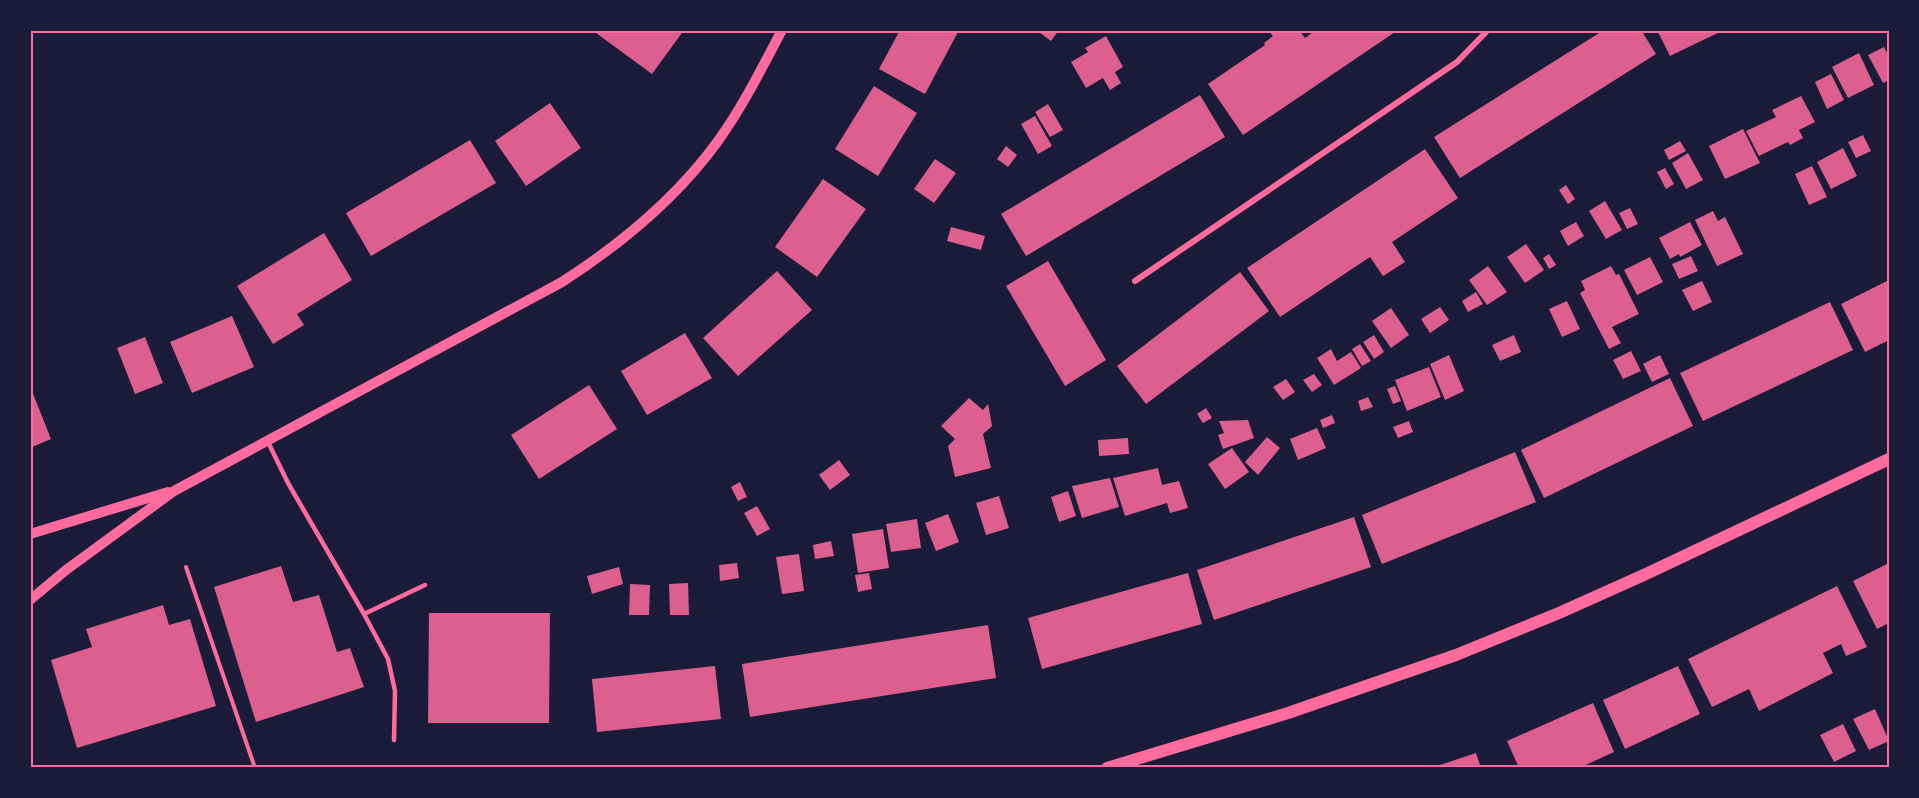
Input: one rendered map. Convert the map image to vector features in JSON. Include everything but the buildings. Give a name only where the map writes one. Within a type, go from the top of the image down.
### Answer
[{"type":"main road","points":[[1107,768],[1288,713],[1456,655],[1559,613],[1889,459]]},
{"type":"street","points":[[30,600],[66,570],[174,490],[562,282],[635,230],[672,195],[717,142],[737,112],[782,30]]},
{"type":"street","points":[[1135,280],[1457,62],[1488,30]]},
{"type":"street","points":[[30,534],[174,490]]},
{"type":"lane","points":[[267,440],[288,483],[388,659],[395,691],[394,740]]},
{"type":"lane","points":[[364,614],[425,585]]},
{"type":"path","points":[[186,567],[255,768]]}]
